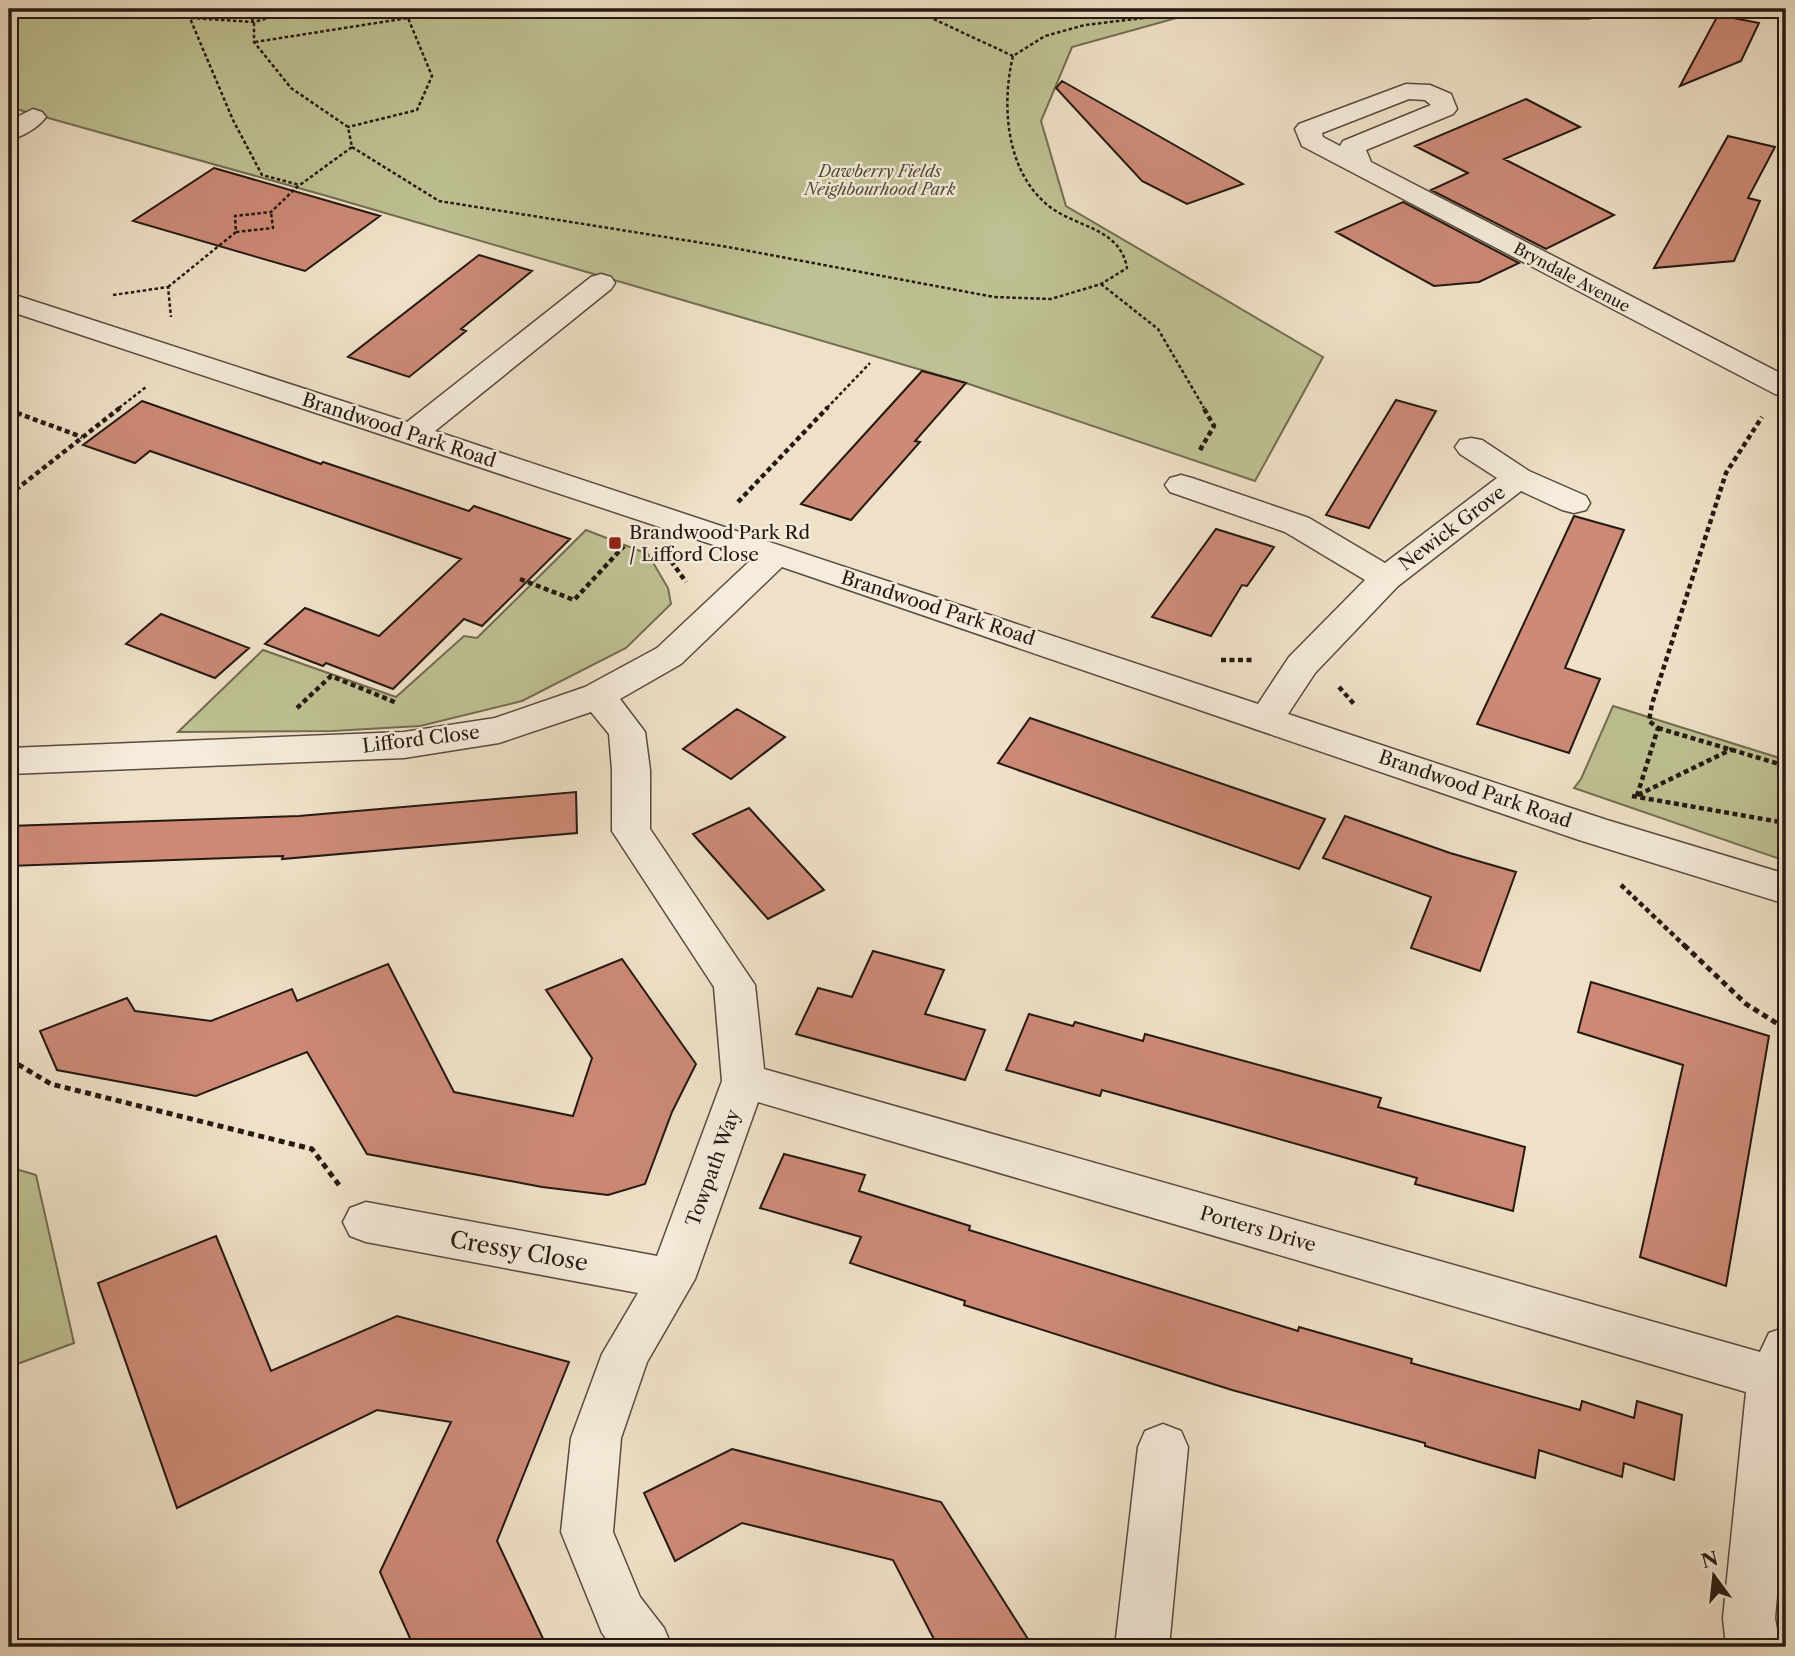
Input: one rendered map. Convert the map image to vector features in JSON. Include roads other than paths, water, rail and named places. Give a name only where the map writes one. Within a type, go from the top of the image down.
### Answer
[{"type":"street","name":"Bryndale Avenue","points":[[1359,164],[1352,147],[1444,109],[1441,99],[1430,93],[1406,91],[1308,129],[1311,141],[1783,376]]},
{"type":"street","points":[[9,132],[33,117]]},
{"type":"street","points":[[411,435],[601,283]]},
{"type":"street","name":"Brandwood Park Road","points":[[9,302],[776,554],[1623,839],[1786,890]]},
{"type":"street","name":"Newick Grove","points":[[1471,447],[1518,478],[1574,503]]},
{"type":"street","name":"Newick Grove","points":[[1267,718],[1302,665],[1386,578],[1518,478]]},
{"type":"street","name":"Newick Grove","points":[[1181,485],[1297,526],[1386,578]]},
{"type":"street","name":"Lifford Close","points":[[9,761],[404,745],[499,730],[598,696],[669,656],[776,554]]},
{"type":"street","name":"Towpath Way","points":[[598,696],[627,732],[631,770],[631,831],[734,985],[744,1081],[672,1279],[626,1354],[596,1438],[587,1532],[621,1615],[645,1647]]},
{"type":"street","name":"Porters Drive","points":[[744,1081],[1779,1363]]},
{"type":"street","name":"Cressy Close","points":[[366,1222],[672,1279]]},
{"type":"street","points":[[1753,1647],[1749,1618],[1779,1363]]},
{"type":"street","points":[[1142,1647],[1163,1447]]},
{"type":"place","name":"Brandwood Park Rd / Lifford Close","points":[[615,543]]},
{"type":"park label","name":"Dawberry Fields Neighbourhood Park","points":[[880,180]]}]
